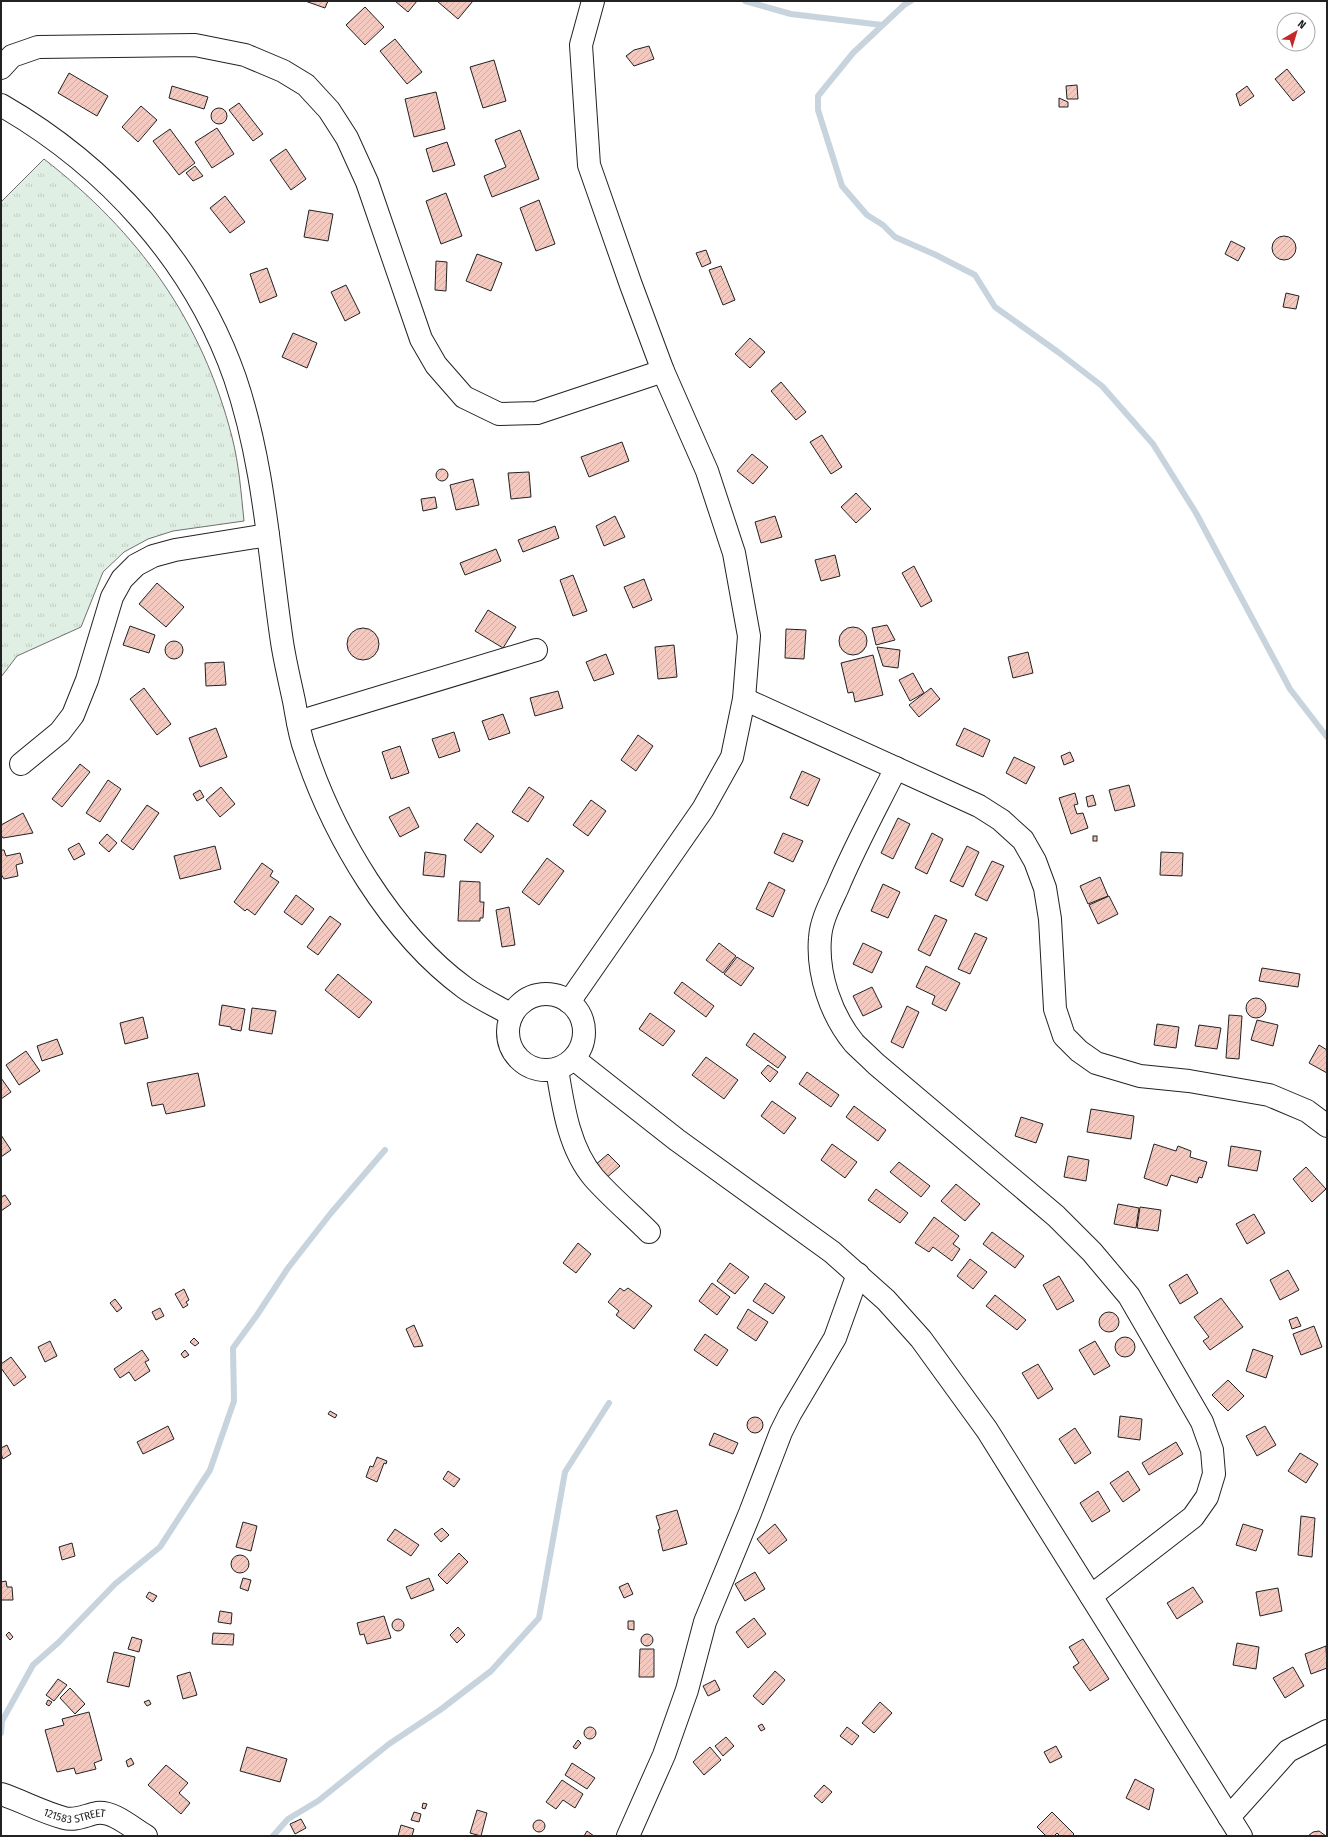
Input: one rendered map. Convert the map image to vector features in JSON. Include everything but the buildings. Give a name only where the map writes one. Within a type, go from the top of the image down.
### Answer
[{"type":"street","points":[[569,1002],[703,809],[732,757],[744,699],[749,636],[734,553],[707,471],[663,370],[631,285],[589,165],[581,45],[592,1]]},
{"type":"street","points":[[1,68],[12,56],[38,47],[195,45],[245,55],[283,71],[306,85],[329,110],[347,138],[368,182],[421,339],[436,365],[464,397],[499,414],[537,413],[663,370]]},
{"type":"street","points":[[1,105],[55,139],[110,185],[136,212],[160,241],[182,273],[206,313],[234,376],[246,413],[255,451],[268,535],[282,645],[304,747],[325,801],[351,852],[387,908],[427,955],[465,988],[512,1015]]},
{"type":"street","points":[[22,764],[60,732],[73,715],[87,680],[112,597],[122,579],[131,570],[153,556],[175,550],[268,535]]},
{"type":"street","points":[[298,722],[536,650]]},
{"type":"street","points":[[744,699],[979,806],[1001,820],[1023,840],[1035,861],[1045,888],[1050,919],[1055,1009],[1064,1036],[1078,1051],[1096,1063],[1140,1076],[1189,1081],[1269,1095],[1307,1111],[1327,1126]]},
{"type":"street","points":[[896,768],[847,864],[827,911],[820,936],[820,954],[828,997],[838,1018],[854,1042],[876,1064],[1056,1216],[1092,1252],[1129,1296],[1202,1422],[1212,1450],[1214,1474],[1207,1497],[1193,1517],[1091,1596]]},
{"type":"street","points":[[649,1232],[593,1177],[576,1148],[562,1105],[566,1064],[583,1043],[585,1031],[582,1018],[576,1008],[569,1002],[554,995],[542,994],[529,998],[519,1005],[512,1015],[508,1027],[509,1040],[513,1052],[521,1062],[532,1068],[540,1070],[566,1064],[677,1140],[832,1252],[886,1300],[921,1339],[987,1430],[1241,1836]]},
{"type":"street","points":[[628,1836],[664,1755],[687,1690],[705,1622],[750,1513],[781,1432],[790,1414],[836,1338],[858,1274]]},
{"type":"street","points":[[1229,1817],[1288,1751],[1327,1731]]},
{"type":"street","name":"121583 STREET","points":[[1,1794],[65,1818],[78,1819],[97,1813],[104,1813],[115,1817],[146,1836]]},
{"type":"green space","points":[[44,159],[78,187],[109,217],[137,248],[162,282],[184,317],[203,354],[219,394],[232,437],[241,489],[244,521],[173,531],[148,539],[124,552],[103,572],[81,627],[17,656],[1,677],[1,202]]},
{"type":"waterway","points":[[745,1],[791,14],[882,25]]},
{"type":"waterway","points":[[911,1],[904,5],[853,53],[818,96],[818,110],[842,186],[867,215],[883,225],[895,237],[936,255],[975,275],[995,307],[1058,352],[1102,386],[1153,444],[1196,513],[1290,689],[1327,737]]},
{"type":"waterway","points":[[1,1733],[2,1721],[33,1665],[59,1642],[115,1584],[160,1547],[210,1470],[234,1401],[233,1348],[288,1268],[331,1213],[385,1150]]},
{"type":"waterway","points":[[273,1836],[288,1819],[318,1801],[389,1744],[440,1710],[491,1671],[539,1618],[565,1472],[609,1403]]}]
